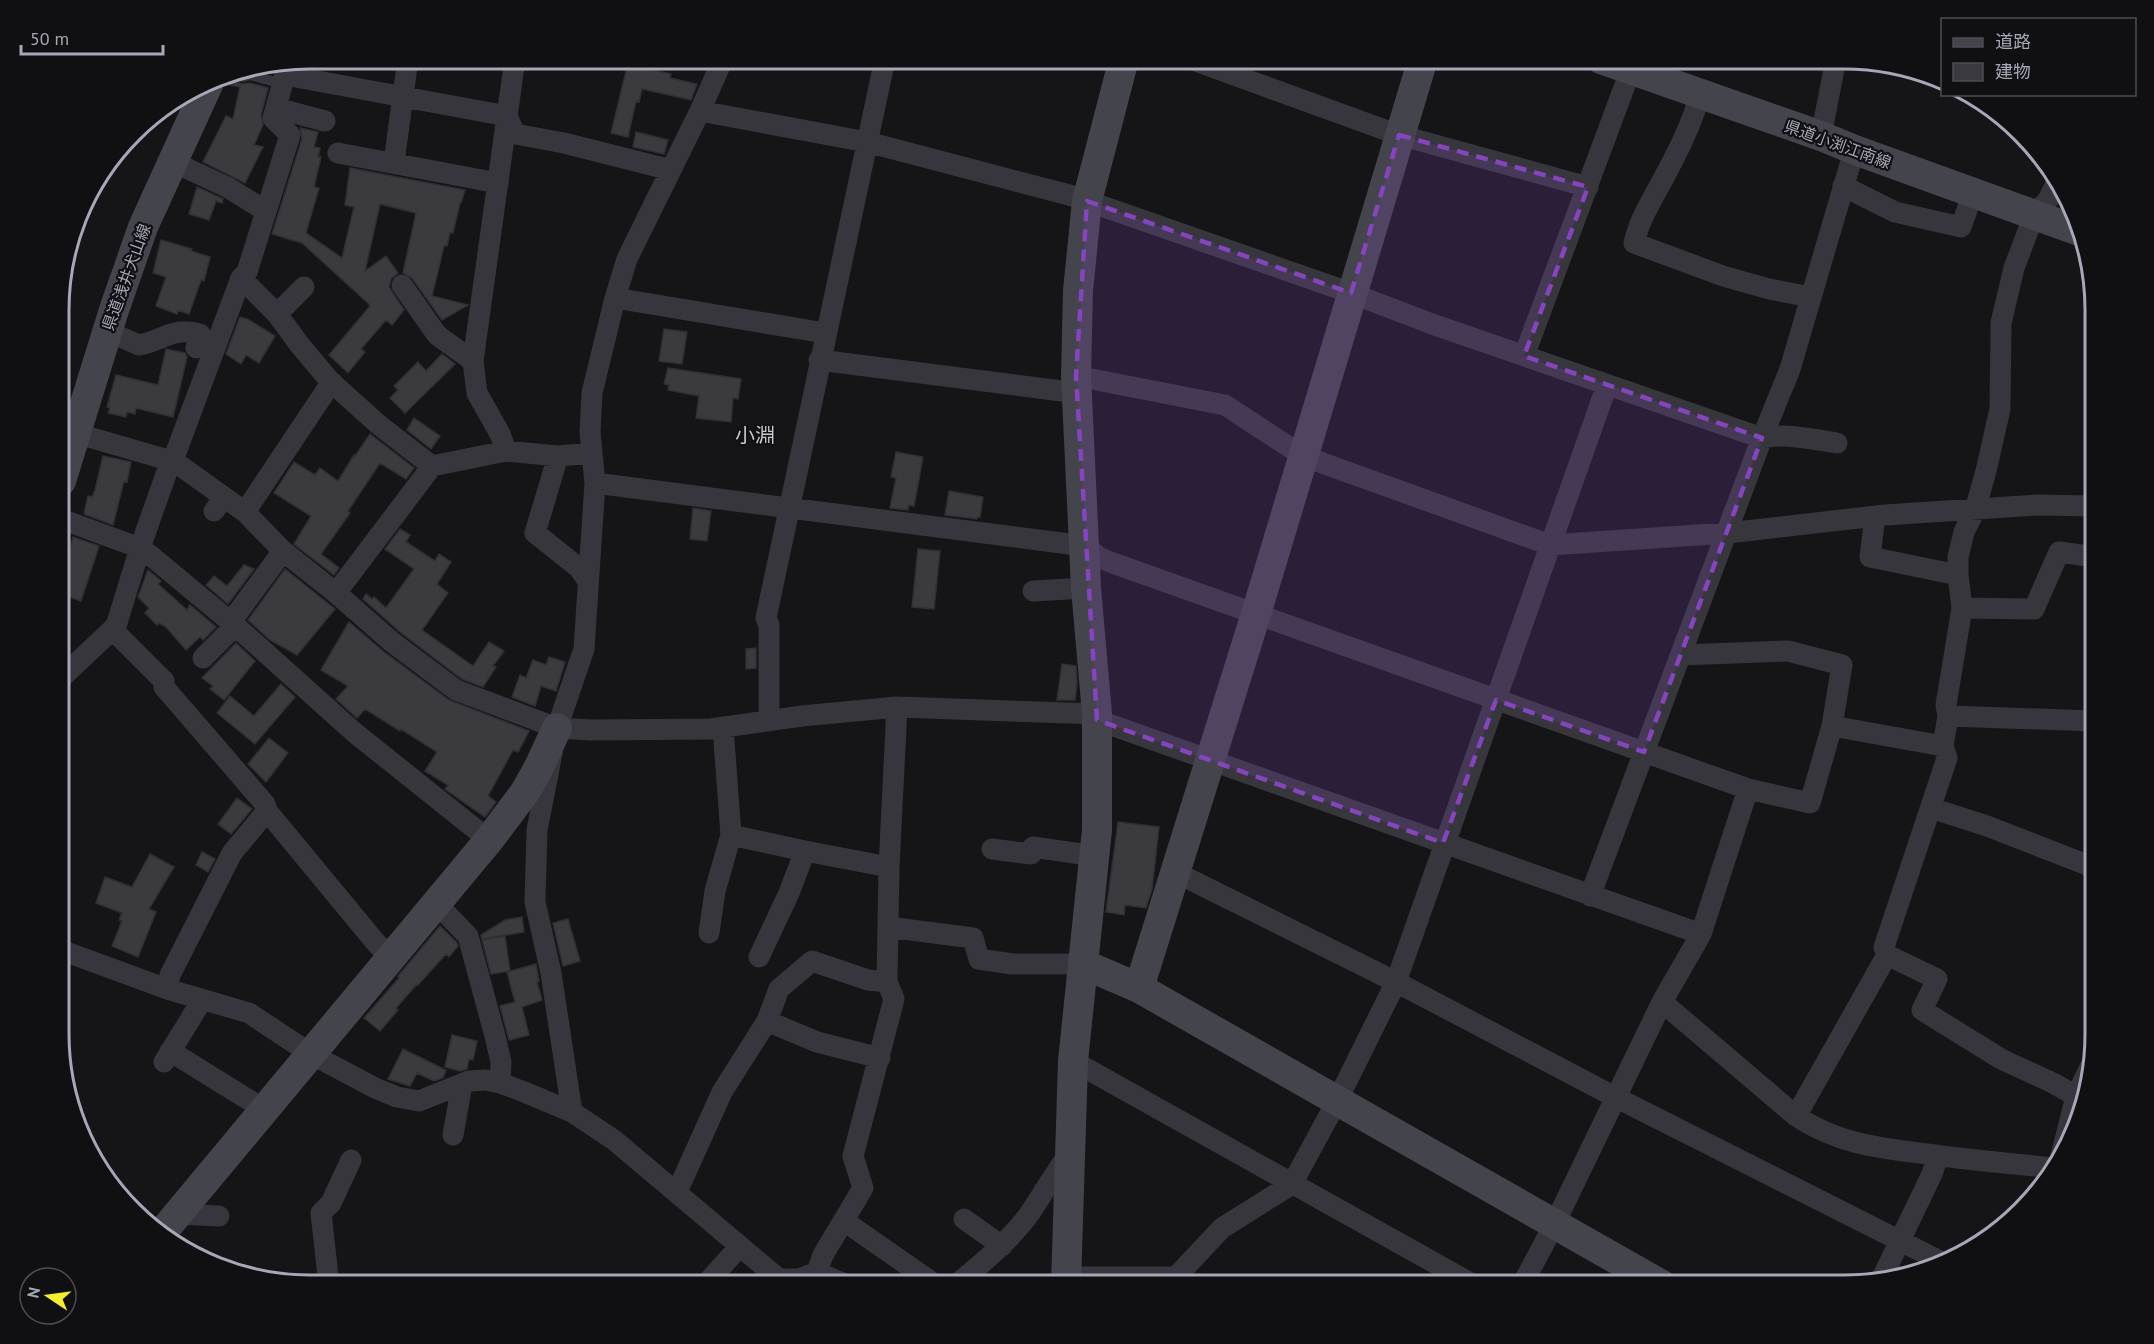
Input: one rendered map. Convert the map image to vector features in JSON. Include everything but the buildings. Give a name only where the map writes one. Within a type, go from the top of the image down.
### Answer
[{"type":"street","points":[[406,171],[403,97],[407,69]]},
{"type":"street","points":[[506,451],[500,434],[477,393],[473,362],[513,69]]},
{"type":"street","points":[[169,1224],[489,840],[525,792],[538,769],[557,728],[584,649],[595,483],[590,432],[592,393],[615,298],[627,259],[718,69]]},
{"type":"street","points":[[769,721],[769,625],[766,618],[883,69]]},
{"type":"street","points":[[1066,1275],[1073,1060],[1097,830],[1097,717],[1086,588],[1077,384],[1078,291],[1087,201],[1121,69]]},
{"type":"street","points":[[1220,69],[1399,135],[1587,187]]},
{"type":"street","points":[[1139,988],[1256,614],[1420,69]]},
{"type":"street","points":[[1524,356],[1631,69]]},
{"type":"street","name":"県道小渕江南線","points":[[1631,69],[2070,228]]},
{"type":"street","points":[[1821,136],[1834,69]]},
{"type":"street","points":[[69,671],[116,627],[140,548],[171,460],[241,278],[247,272],[290,135],[273,118],[285,75],[507,116]]},
{"type":"street","name":"県道浅井犬山線","points":[[69,454],[107,331],[143,227],[204,94]]},
{"type":"street","points":[[1700,94],[1695,115],[1639,223],[1634,243],[1723,276],[1769,289],[1811,297]]},
{"type":"street","points":[[276,108],[325,121]]},
{"type":"street","points":[[700,111],[867,142],[1087,201],[1762,438],[1770,436],[1837,442]]},
{"type":"street","points":[[507,116],[515,134],[564,143],[671,170]]},
{"type":"street","points":[[1590,896],[1790,369],[1843,186],[1856,150]]},
{"type":"street","points":[[338,153],[406,171],[498,183]]},
{"type":"street","points":[[173,162],[227,187],[266,211]]},
{"type":"street","points":[[1843,186],[1895,212],[1961,227],[1972,193]]},
{"type":"street","points":[[2053,190],[2048,200],[2034,215],[2014,268],[2001,322],[2000,409],[1975,510],[1964,532],[1958,557],[1962,608],[1946,705],[1948,716],[1942,746],[1947,758],[1884,947],[1887,955],[1937,979],[1918,1016],[2076,1096]]},
{"type":"street","points":[[241,278],[277,314],[299,344],[333,383],[379,425],[432,466]]},
{"type":"street","points":[[402,285],[437,335],[473,362]]},
{"type":"street","points":[[277,314],[303,287]]},
{"type":"street","points":[[615,298],[825,333]]},
{"type":"street","points":[[107,331],[139,345],[173,333],[194,332],[200,334],[196,348]]},
{"type":"street","points":[[819,360],[1077,384],[1225,405],[1303,456],[1550,545],[1728,533],[1875,516],[2037,505],[2085,506]]},
{"type":"street","points":[[245,512],[333,383]]},
{"type":"street","points":[[1178,1275],[1222,1228],[1292,1184],[1337,1101],[1396,982],[1443,843],[1497,700],[1607,385]]},
{"type":"street","points":[[75,433],[171,460],[219,504],[245,512],[283,551],[392,642],[456,690],[557,728],[711,729],[897,707],[1097,717],[1701,934]]},
{"type":"street","points":[[336,593],[432,466],[506,451],[558,456],[592,453]]},
{"type":"street","points":[[558,456],[535,533],[579,568],[588,581]]},
{"type":"street","points":[[595,483],[1085,546],[1110,562],[1748,789],[1810,803],[1832,726],[1842,665],[1788,651],[1682,655]]},
{"type":"street","points":[[1875,516],[1870,557],[1958,575]]},
{"type":"street","points":[[69,522],[140,548],[265,651],[356,733],[489,840]]},
{"type":"street","points":[[203,658],[232,625],[283,551]]},
{"type":"street","points":[[1962,608],[2034,609],[2059,552],[2085,556]]},
{"type":"street","points":[[1034,591],[1086,588]]},
{"type":"street","points":[[113,630],[164,681],[164,687],[265,804],[267,811],[391,958]]},
{"type":"street","points":[[817,1272],[824,1255],[863,1188],[853,1156],[894,999],[887,982],[889,867],[897,707]]},
{"type":"street","points":[[1948,716],[2085,721]]},
{"type":"street","points":[[1832,726],[1942,746]]},
{"type":"street","points":[[709,933],[715,891],[731,835],[723,727]]},
{"type":"street","points":[[557,728],[537,830],[535,902],[551,973],[572,1112]]},
{"type":"street","points":[[1527,1275],[1555,1223],[1662,1002],[1701,934],[1748,789]]},
{"type":"street","points":[[1930,808],[1988,826],[2085,864]]},
{"type":"street","points":[[167,988],[170,975],[232,853],[267,811]]},
{"type":"street","points":[[731,835],[889,867]]},
{"type":"street","points":[[992,849],[1031,854],[1034,848],[1095,856]]},
{"type":"street","points":[[759,957],[789,893],[805,851]]},
{"type":"street","points":[[1175,872],[1396,982],[1615,1097],[1934,1258]]},
{"type":"street","points":[[436,903],[468,936],[501,1062],[500,1083]]},
{"type":"street","points":[[888,927],[973,938],[979,959],[1012,964],[1083,963],[1139,988],[1645,1275]]},
{"type":"street","points":[[69,954],[202,1000],[249,1013],[311,1054],[375,1089],[397,1097],[419,1101],[462,1084],[485,1080],[500,1083],[572,1112],[614,1140],[774,1275]]},
{"type":"street","points":[[1796,1116],[1887,955]]},
{"type":"street","points":[[677,1192],[722,1092],[767,1021],[779,989],[812,961],[868,980],[887,982]]},
{"type":"street","points":[[202,1000],[167,1056],[265,1110]]},
{"type":"street","points":[[1662,1002],[1796,1116],[1817,1130],[1856,1144],[1938,1156],[2045,1167]]},
{"type":"street","points":[[767,1021],[817,1042],[879,1058]]},
{"type":"street","points":[[1073,1060],[1456,1275]]},
{"type":"street","points":[[453,1135],[462,1084]]},
{"type":"street","points":[[2075,1101],[2078,1092]]},
{"type":"street","points":[[968,1275],[1002,1246],[1029,1214],[1070,1154]]},
{"type":"street","points":[[1885,1271],[1932,1174],[1938,1156]]},
{"type":"street","points":[[329,1275],[321,1213],[331,1203],[351,1160]]},
{"type":"street","points":[[169,1224],[219,1216]]},
{"type":"street","points":[[964,1219],[1002,1246]]},
{"type":"street","points":[[844,1221],[922,1275]]},
{"type":"street","points":[[714,1275],[740,1246]]},
{"type":"street","points":[[809,1275],[817,1272],[824,1275]]},
{"type":"lane","points":[[253,76],[283,84]]},
{"type":"highlighted area","points":[[1399,135],[1588,187],[1524,356],[1762,438],[1644,752],[1496,700],[1443,843],[1097,720],[1076,376],[1087,201],[1351,293]]},
{"type":"district","name":"小淵","points":[[755,435]]}]
